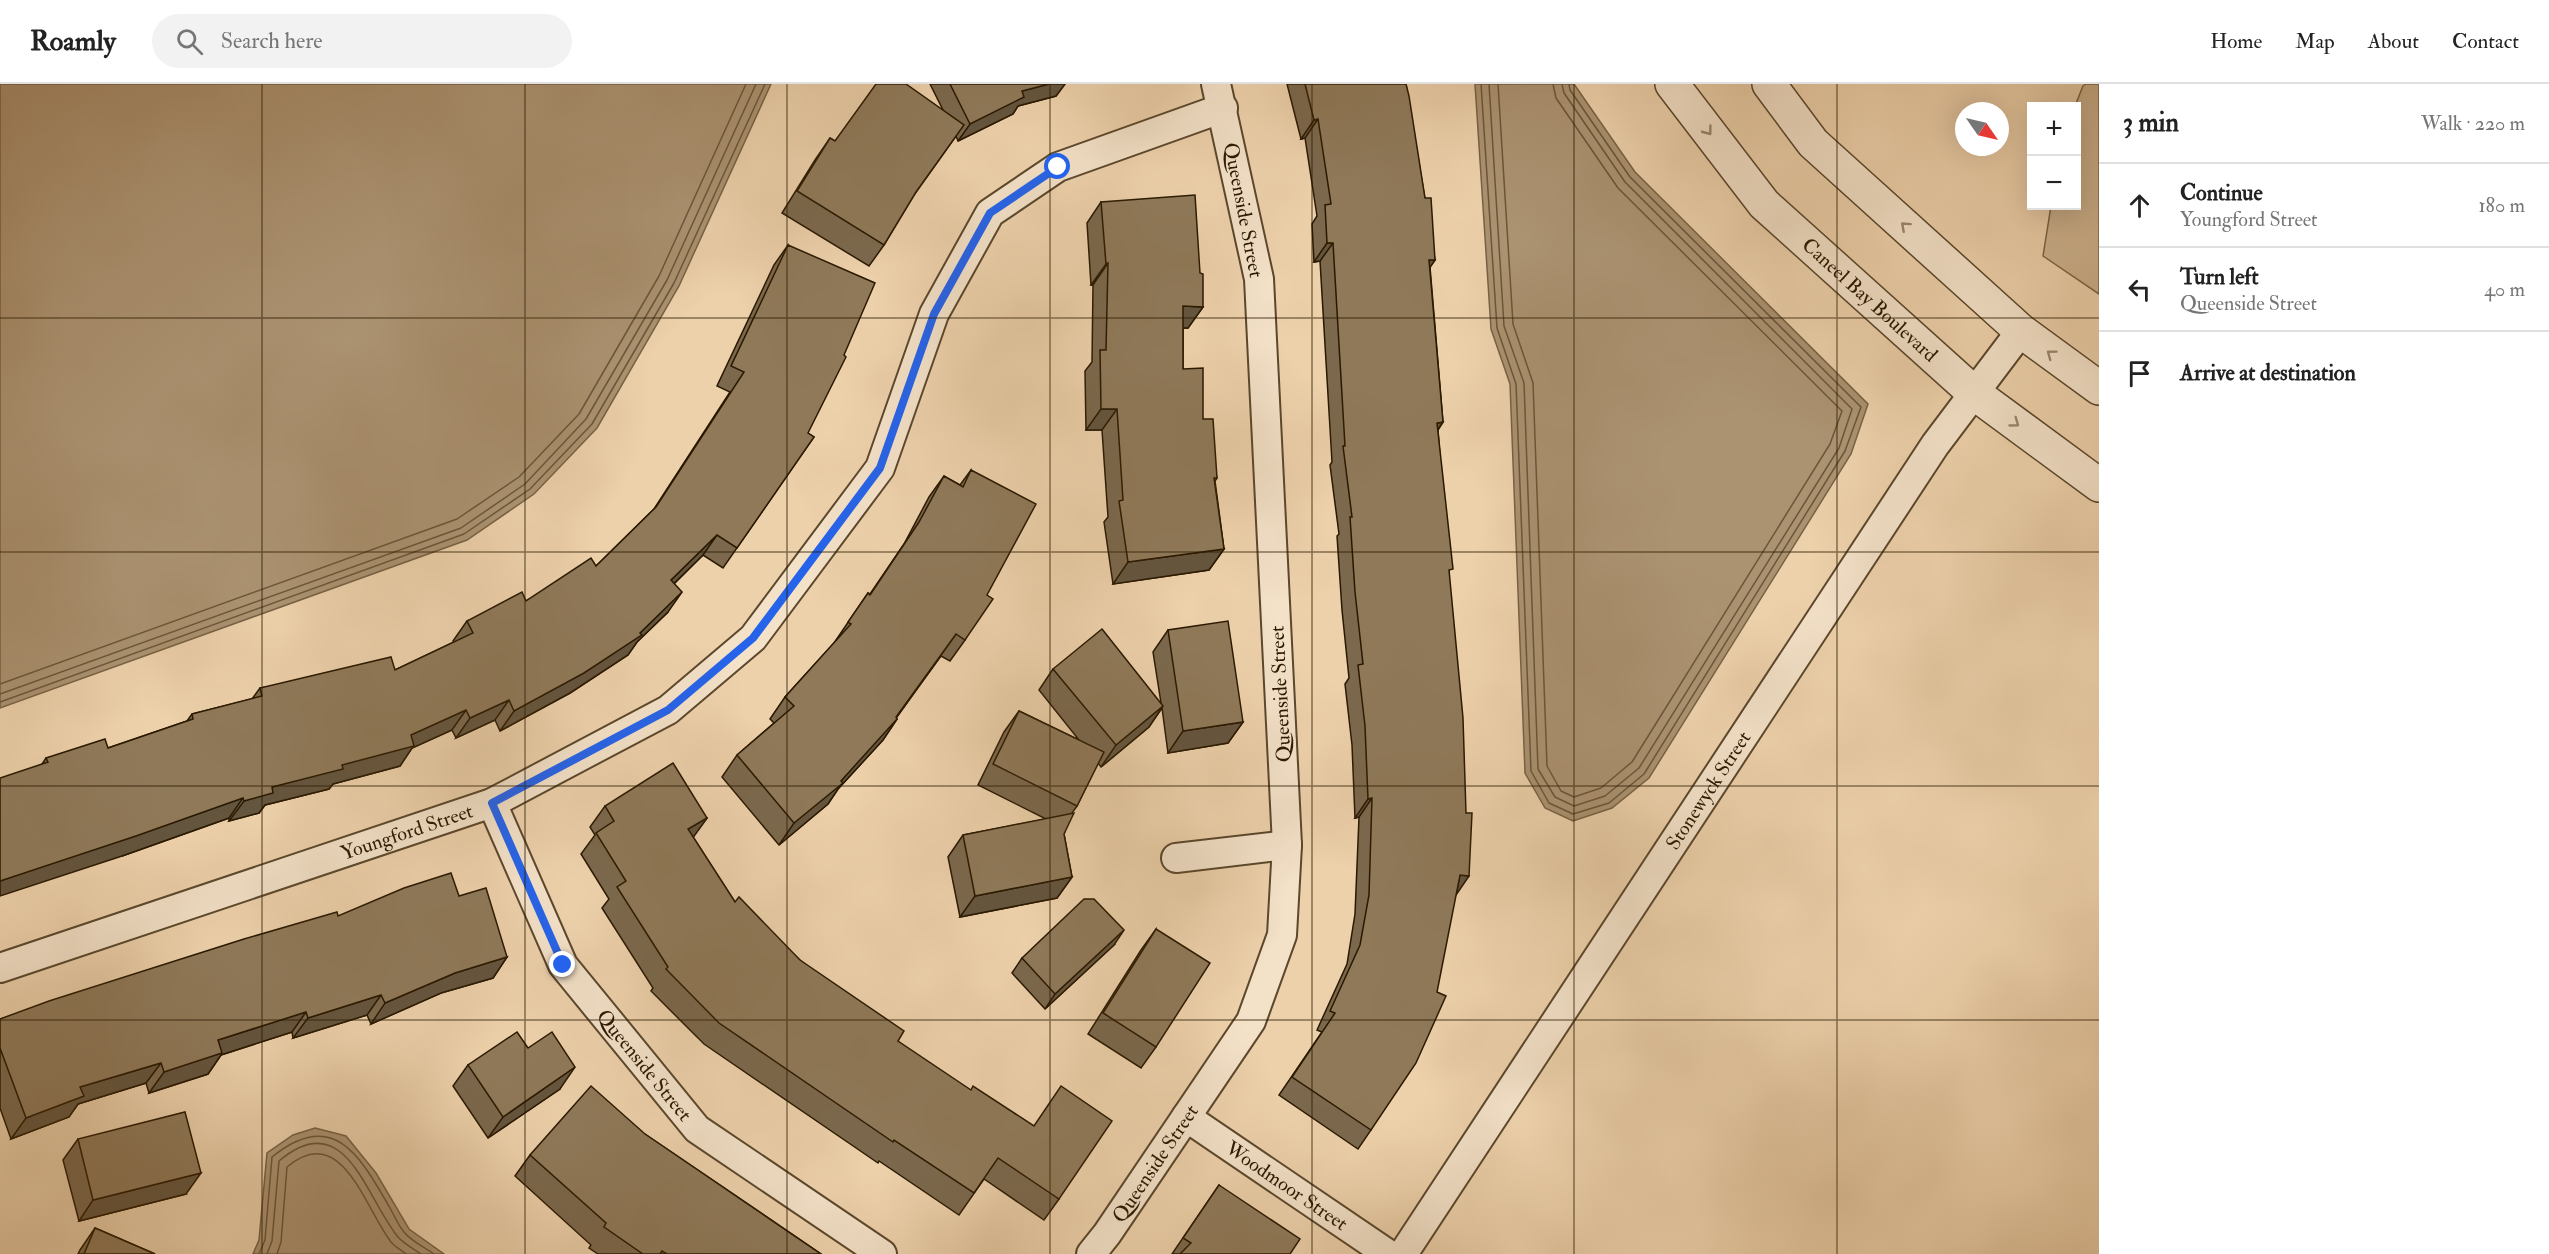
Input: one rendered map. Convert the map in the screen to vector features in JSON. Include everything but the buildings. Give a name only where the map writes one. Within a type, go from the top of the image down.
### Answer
[{"type":"street","name":"Caneel Bay Boulevard","points":[[1672,84],[1764,204],[1974,393],[2099,485]]},
{"type":"street","points":[[1769,84],[1813,142],[2021,332],[2099,388]]},
{"type":"street","name":"Youngford Street","points":[[0,968],[492,803],[668,710],[753,638],[880,468],[934,314],[990,213],[1058,167],[1220,96]]},
{"type":"street","name":"Queenside Street","points":[[1091,1254],[1107,1234],[1251,1021],[1282,934],[1287,845],[1259,279],[1220,96]]},
{"type":"street","name":"Stonewyck Street","points":[[1402,1254],[1935,445],[2021,332]]},
{"type":"street","name":"Queenside Street","points":[[492,803],[563,965],[697,1129],[882,1254]]},
{"type":"street","points":[[1176,858],[1287,845]]},
{"type":"street","name":"Woodmoor Street","points":[[1186,1117],[1388,1254]]},
{"type":"shaded area","points":[[2099,84],[2099,294],[2043,256],[2050,210],[2081,210],[2081,102],[2077,102],[2083,86]]},
{"type":"water","points":[[0,84],[771,84],[679,286],[597,428],[534,494],[467,540],[0,708]]},
{"type":"water","points":[[1475,84],[1574,84],[1635,172],[1868,404],[1851,454],[1649,778],[1612,808],[1573,821],[1545,808],[1525,773],[1510,384],[1491,329]]},
{"type":"water","points":[[315,1128],[346,1136],[376,1173],[409,1229],[444,1254],[253,1254],[259,1240],[267,1153],[293,1135]]},
{"type":"route","points":[[563,965],[492,803],[668,710],[753,638],[880,468],[934,314],[990,213],[1058,167]]}]
